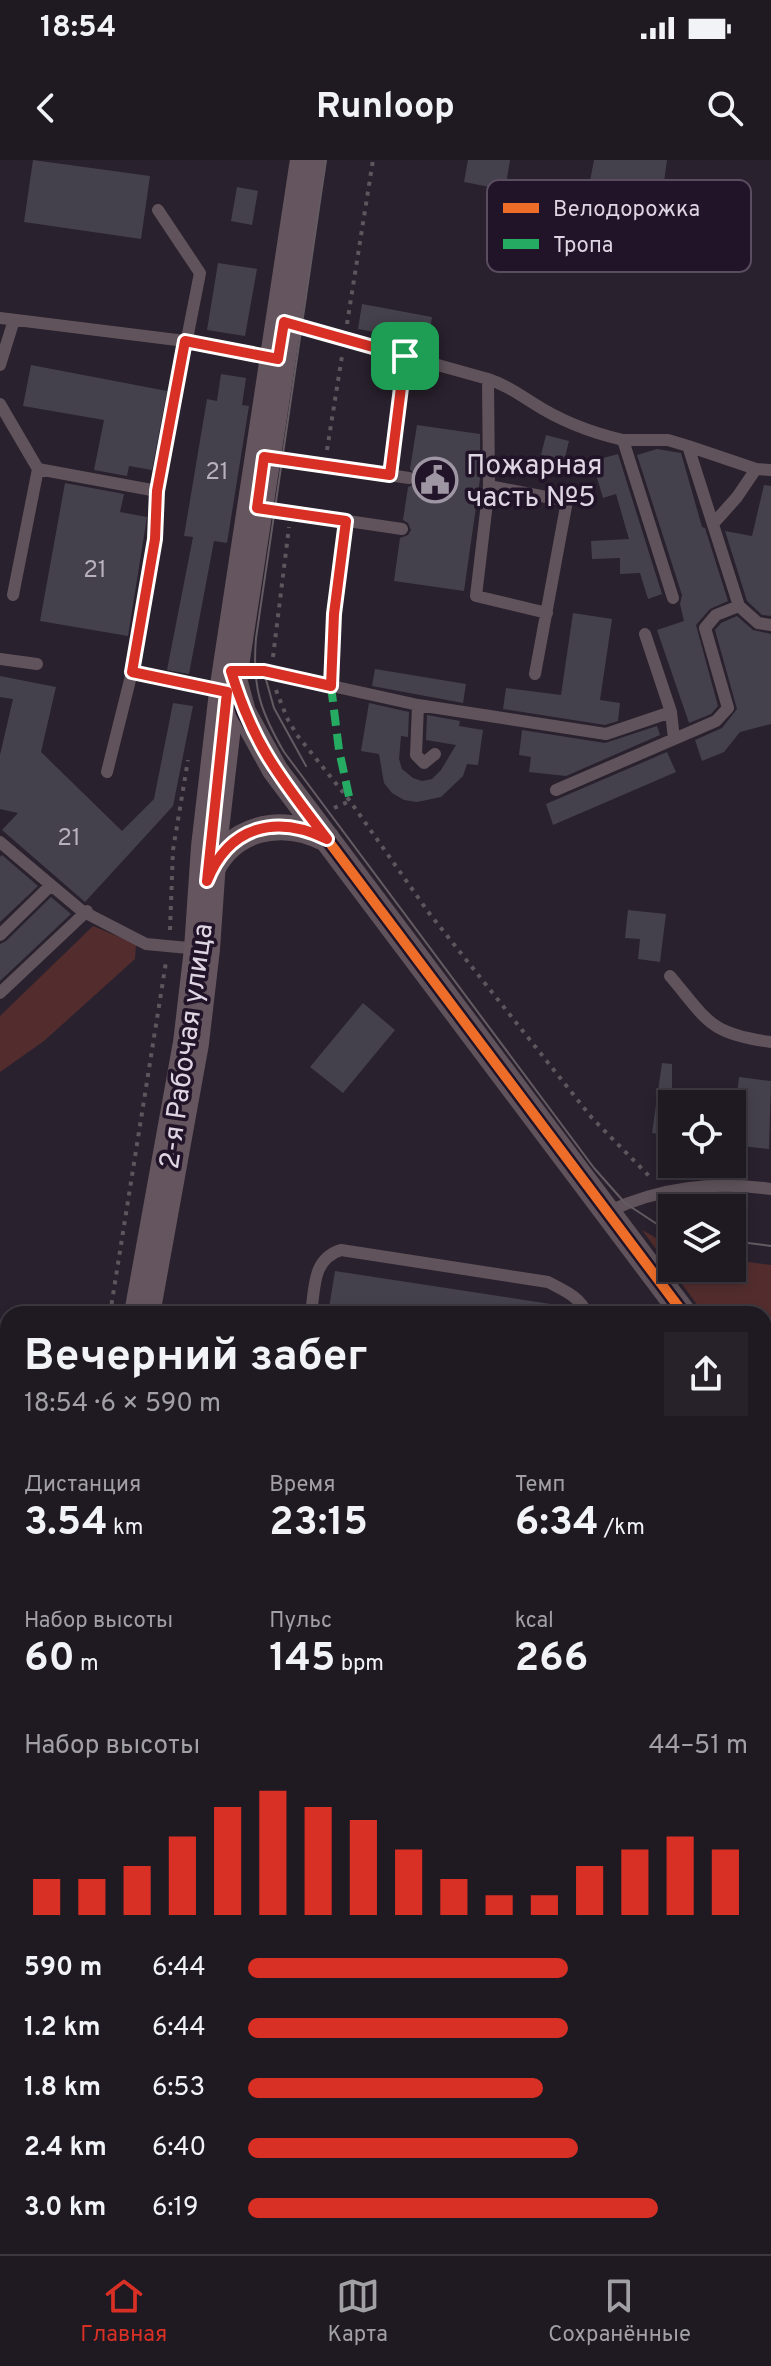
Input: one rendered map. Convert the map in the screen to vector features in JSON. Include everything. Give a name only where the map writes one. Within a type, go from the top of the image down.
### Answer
[{"type":"main road","name":"2-я Рабочая улица","points":[[143,1306],[191,1043],[185,947],[207,881],[229,682],[274,510],[264,457],[308,160]]},
{"type":"street","points":[[229,682],[261,750],[678,1306]]},
{"type":"street","points":[[207,881],[221,855],[234,842],[256,829],[294,826],[327,839]]},
{"type":"lane","points":[[107,772],[132,672],[155,539],[157,491],[200,273],[158,210]]},
{"type":"lane","points":[[0,318],[185,341],[278,359]]},
{"type":"lane","points":[[0,365],[14,320]]},
{"type":"lane","points":[[284,322],[514,388],[533,404],[623,440],[668,440],[756,469],[771,470]]},
{"type":"lane","points":[[488,379],[489,486],[476,596],[547,613]]},
{"type":"lane","points":[[0,404],[38,469],[13,595]]},
{"type":"lane","points":[[623,440],[673,598]]},
{"type":"lane","points":[[688,446],[739,606],[758,623],[771,625]]},
{"type":"lane","points":[[264,457],[409,478]]},
{"type":"lane","points":[[38,469],[157,491]]},
{"type":"lane","points":[[713,524],[756,469]]},
{"type":"lane","points":[[489,486],[567,501],[535,674]]},
{"type":"lane","points":[[274,510],[402,529]]},
{"type":"lane","points":[[556,790],[716,721],[728,708],[705,628],[716,615],[739,606]]},
{"type":"lane","points":[[645,634],[671,712],[674,739]]},
{"type":"lane","points":[[0,659],[37,664]]},
{"type":"lane","points":[[132,672],[229,682],[274,673],[418,705],[606,734],[671,712]]},
{"type":"lane","points":[[418,705],[416,755],[424,763],[435,754]]},
{"type":"lane","points":[[0,842],[82,911],[146,944],[185,947]]},
{"type":"lane","points":[[0,935],[51,885]]},
{"type":"lane","points":[[0,993],[87,911]]},
{"type":"lane","points":[[670,976],[711,1025],[737,1038],[771,1042]]},
{"type":"lane","points":[[607,1212],[667,1190],[707,1185],[770,1189],[771,1175]]},
{"type":"lane","points":[[312,1306],[318,1264],[328,1254],[341,1250],[548,1282],[571,1293],[583,1306]]},
{"type":"path","points":[[325,466],[373,160]]},
{"type":"path","points":[[390,475],[405,356]]},
{"type":"path","points":[[274,510],[274,673],[282,707],[297,735],[350,801],[429,913],[592,1118],[628,1157],[667,1190]]},
{"type":"path","points":[[331,686],[334,614],[346,521]]},
{"type":"path","points":[[112,1306],[185,947]]},
{"type":"shaded area","points":[[93,926],[136,944],[135,959],[44,1041],[0,1072],[0,1016]]},
{"type":"shaded area","points":[[642,1230],[658,1239],[658,1252]]},
{"type":"shaded area","points":[[746,1262],[771,1265],[771,1306],[698,1306],[680,1282],[746,1282]]},
{"type":"building","points":[[33,160],[150,176],[141,239],[24,222]]},
{"type":"building","points":[[468,160],[510,160],[507,180],[487,180],[487,186],[464,182]]},
{"type":"building","points":[[594,160],[667,160],[664,180],[590,180]]},
{"type":"building","points":[[237,187],[258,191],[252,225],[231,221]]},
{"type":"building","points":[[218,263],[257,269],[245,336],[207,330]]},
{"type":"building","points":[[362,304],[432,317],[428,342],[358,329]]},
{"type":"building","points":[[31,365],[167,391],[152,470],[129,466],[127,476],[94,470],[104,420],[23,406]]},
{"type":"building","points":[[221,374],[246,378],[242,405],[249,406],[227,543],[214,541],[189,674],[167,670],[193,537],[184,536],[207,399],[217,401]]},
{"type":"building","points":[[417,425],[480,434],[480,479],[464,591],[394,581],[400,538],[411,530],[403,520],[408,487],[418,479],[410,469]]},
{"type":"building","points":[[546,435],[569,441],[564,461],[541,455]]},
{"type":"building","points":[[657,449],[681,453],[728,601],[710,609],[696,625],[718,706],[711,714],[689,723],[657,630],[684,621],[680,604],[682,595],[637,455]]},
{"type":"building","points":[[618,454],[662,594],[648,599],[640,573],[620,574],[620,558],[592,559],[591,541],[629,539],[616,494],[603,498],[592,461]]},
{"type":"building","points":[[65,483],[124,494],[120,512],[147,517],[128,636],[40,621]]},
{"type":"building","points":[[764,485],[771,486],[771,616],[762,615],[747,601],[725,531],[752,536]]},
{"type":"building","points":[[573,613],[612,619],[600,700],[620,703],[618,721],[605,725],[503,709],[506,688],[561,695]]},
{"type":"building","points":[[737,616],[753,630],[771,634],[771,724],[740,732],[724,752],[702,761],[695,740],[722,728],[737,709],[715,630],[721,623]]},
{"type":"building","points":[[375,669],[466,684],[463,703],[372,686]]},
{"type":"building","points":[[0,676],[56,687],[41,752],[122,831],[154,799],[173,703],[193,706],[173,806],[85,902],[2,830],[18,813],[0,809],[0,755],[13,699],[0,697]]},
{"type":"building","points":[[369,703],[409,712],[408,737],[401,736],[399,759],[402,769],[413,778],[422,781],[432,779],[456,745],[426,740],[427,715],[460,721],[459,726],[483,730],[478,765],[467,764],[463,776],[441,797],[417,802],[404,800],[392,793],[384,783],[379,754],[361,751]]},
{"type":"building","points":[[657,726],[660,735],[566,776],[529,772],[531,757],[519,755],[522,730],[605,743]]},
{"type":"building","points":[[667,752],[676,772],[553,825],[546,804]]},
{"type":"building","points":[[2,855],[38,886],[0,922],[0,857]]},
{"type":"building","points":[[51,897],[71,914],[0,981],[0,944]]},
{"type":"building","points":[[628,910],[666,914],[660,962],[638,959],[640,939],[625,938]]},
{"type":"building","points":[[363,1003],[395,1030],[343,1093],[310,1067]]},
{"type":"building","points":[[662,1063],[672,1064],[672,1088],[685,1090],[658,1090]]},
{"type":"building","points":[[739,1077],[771,1081],[769,1149],[746,1147],[746,1090],[738,1090]]},
{"type":"building","points":[[658,1091],[658,1134],[652,1133]]},
{"type":"building","points":[[335,1271],[551,1304],[551,1306],[329,1306]]},
{"type":"tram line","points":[[326,160],[256,638],[255,670],[264,711],[284,752],[594,1168],[625,1203],[658,1225]]},
{"type":"tram line","points":[[265,676],[274,708],[306,766]]},
{"type":"tram line","points":[[746,1243],[771,1246]]},
{"type":"marked path","points":[[331,686],[339,750],[350,801]]},
{"type":"cycle path","points":[[231,671],[243,712],[275,770],[678,1306]]},
{"type":"place","name":"Пожарная часть №5","points":[[435,480]]},
{"type":"route","points":[[284,322],[405,356],[390,475],[264,457],[257,508],[346,521],[334,614],[331,686],[264,671],[231,671],[243,712],[261,750],[327,839],[294,826],[256,829],[234,842],[221,855],[207,881],[227,692],[132,672],[155,539],[157,491],[185,341],[278,359],[284,322]]}]
